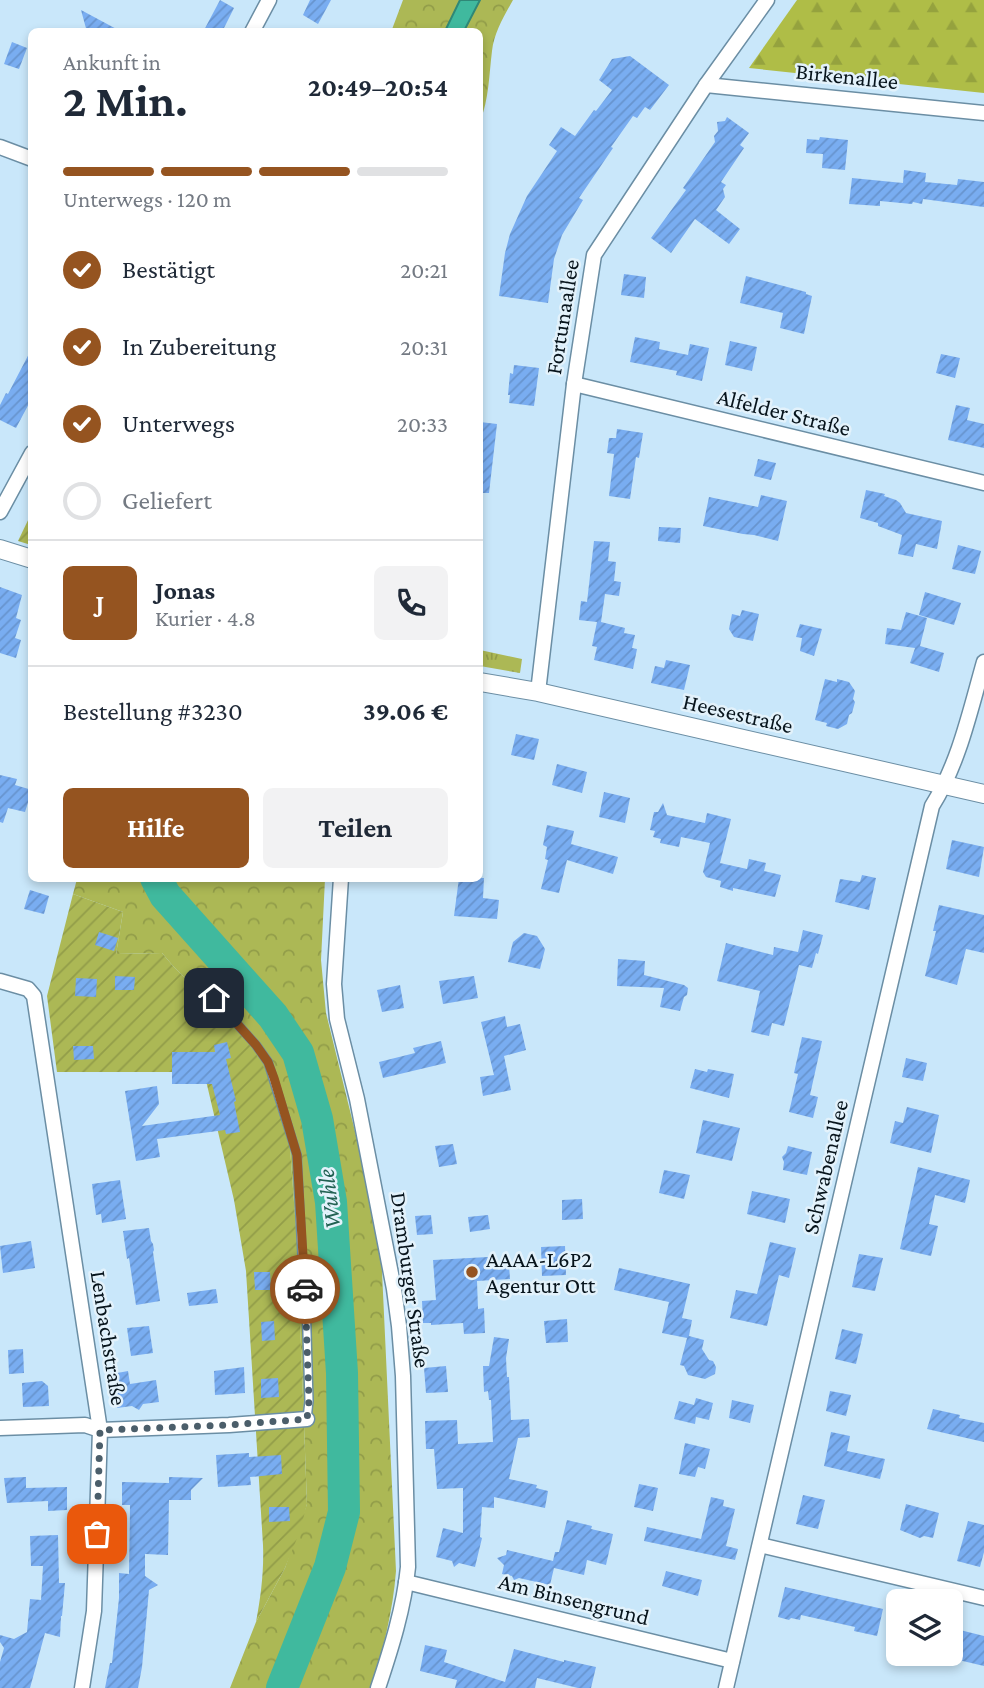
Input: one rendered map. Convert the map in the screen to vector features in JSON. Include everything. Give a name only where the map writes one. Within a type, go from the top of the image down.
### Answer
[{"type":"street","points":[[254,28],[269,0]]},
{"type":"street","name":"Fortunaallee","points":[[538,692],[574,384],[594,255],[705,85],[767,0]]},
{"type":"street","name":"Birkenallee","points":[[705,85],[984,113]]},
{"type":"street","points":[[0,147],[28,158]]},
{"type":"street","name":"Alfelder Straße","points":[[574,384],[984,483]]},
{"type":"street","points":[[0,512],[28,460]]},
{"type":"street","points":[[0,549],[28,558]]},
{"type":"street","name":"Schwabenallee","points":[[726,1688],[932,806],[945,785],[984,662]]},
{"type":"street","name":"Heesestraße","points":[[483,683],[538,692],[984,794]]},
{"type":"street","name":"Dramburger Straße","points":[[341,882],[334,984],[337,1019],[357,1100],[394,1289],[403,1376],[408,1567],[389,1656],[378,1688]]},
{"type":"street","name":"Lenbachstraße","points":[[0,981],[28,989],[34,996],[100,1430],[94,1611],[82,1688]]},
{"type":"street","points":[[0,1429],[85,1425],[100,1430],[307,1419]]},
{"type":"street","points":[[760,1545],[984,1598]]},
{"type":"street","name":"Am Binsengrund","points":[[406,1582],[732,1661]]},
{"type":"lane","points":[[214,998],[268,1062],[297,1155],[307,1312],[307,1419]]},
{"type":"green space","points":[[403,0],[460,0],[446,28],[392,28]]},
{"type":"green space","points":[[480,0],[513,0],[495,38],[483,113],[483,28],[466,28]]},
{"type":"green space","points":[[797,0],[984,0],[984,93],[749,68]]},
{"type":"green space","points":[[28,520],[28,544],[18,541]]},
{"type":"green space","points":[[483,651],[522,659],[520,673],[483,667]]},
{"type":"green space","points":[[76,882],[325,882],[321,960],[326,1013],[378,1225],[381,1250],[396,1571],[390,1615],[372,1688],[230,1688],[256,1622],[285,1568],[307,1504],[297,1243],[289,1134],[247,1039],[162,953],[116,954],[123,912],[73,894]]},
{"type":"green space","points":[[73,894],[123,912],[116,954],[162,953],[247,1039],[266,1071],[289,1134],[297,1243],[307,1504],[300,1531],[285,1568],[256,1622],[262,1584],[263,1545],[246,1271],[234,1200],[204,1072],[57,1072],[47,996]]},
{"type":"shaded area","points":[[460,0],[480,0],[466,28],[446,28]]},
{"type":"building","points":[[220,0],[234,8],[224,28],[205,28]]},
{"type":"building","points":[[310,0],[331,0],[318,24],[303,15]]},
{"type":"building","points":[[81,10],[115,28],[86,28]]},
{"type":"building","points":[[12,42],[27,48],[19,69],[4,64]]},
{"type":"building","points":[[630,56],[669,85],[650,110],[645,107],[637,118],[633,116],[579,198],[583,200],[562,235],[554,259],[548,303],[499,296],[510,234],[527,196],[557,151],[549,145],[561,127],[575,136],[612,90],[599,80],[612,59]]},
{"type":"building","points":[[727,117],[749,133],[740,145],[744,148],[721,182],[726,185],[723,189],[725,197],[716,210],[740,229],[729,244],[695,219],[671,253],[651,238],[686,190],[683,188],[715,142],[717,122],[725,121]]},
{"type":"building","points":[[820,137],[848,140],[845,170],[822,168],[823,154],[806,153],[807,139],[819,140]]},
{"type":"building","points":[[904,170],[926,173],[925,182],[957,185],[958,179],[984,182],[984,207],[923,199],[922,204],[880,201],[880,206],[849,204],[852,178],[903,183]]},
{"type":"building","points":[[624,274],[646,277],[644,298],[621,295]]},
{"type":"building","points":[[746,276],[812,296],[804,334],[780,328],[783,313],[740,303]]},
{"type":"building","points":[[635,337],[660,342],[659,349],[688,355],[690,344],[709,348],[702,381],[676,375],[677,371],[630,362]]},
{"type":"building","points":[[730,341],[757,347],[752,371],[725,365]]},
{"type":"building","points":[[941,354],[960,358],[955,378],[936,373]]},
{"type":"building","points":[[28,356],[28,406],[16,428],[0,420],[0,405],[6,393],[8,394]]},
{"type":"building","points":[[514,365],[539,368],[534,406],[509,403],[510,373],[513,374]]},
{"type":"building","points":[[956,405],[970,408],[967,420],[984,424],[984,448],[948,440]]},
{"type":"building","points":[[483,422],[497,424],[489,493],[483,493]]},
{"type":"building","points":[[617,429],[643,433],[639,458],[636,457],[630,499],[609,496],[614,454],[607,453],[609,438],[616,438]]},
{"type":"building","points":[[758,459],[776,463],[771,480],[754,476]]},
{"type":"building","points":[[866,490],[885,494],[884,496],[896,500],[906,513],[942,521],[937,549],[916,544],[913,557],[898,554],[902,535],[878,526],[878,523],[860,518]]},
{"type":"building","points":[[761,495],[787,501],[778,541],[703,526],[709,497],[758,507]]},
{"type":"building","points":[[659,527],[681,528],[680,543],[658,541]]},
{"type":"building","points":[[594,541],[610,542],[608,561],[616,562],[614,581],[621,582],[619,596],[605,594],[601,622],[625,628],[624,633],[635,635],[632,648],[637,649],[633,669],[594,660],[597,647],[592,646],[597,622],[579,620],[581,601],[587,602]]},
{"type":"building","points":[[958,545],[981,551],[975,574],[952,569]]},
{"type":"building","points":[[0,587],[22,595],[16,618],[21,620],[15,638],[21,640],[16,658],[0,653]]},
{"type":"building","points":[[925,592],[961,603],[954,625],[919,615]]},
{"type":"building","points":[[742,610],[759,614],[753,641],[734,637],[729,629],[732,614],[740,616]]},
{"type":"building","points":[[906,612],[927,618],[920,646],[944,653],[939,672],[910,663],[915,648],[885,644],[887,628],[901,630]]},
{"type":"building","points":[[800,624],[822,629],[814,656],[800,651],[802,638],[796,637]]},
{"type":"building","points":[[666,660],[690,665],[684,690],[651,683],[655,666],[664,668]]},
{"type":"building","points":[[825,679],[849,682],[855,691],[852,713],[847,724],[838,729],[815,720]]},
{"type":"building","points":[[516,734],[539,739],[534,760],[511,755]]},
{"type":"building","points":[[557,764],[587,772],[582,793],[552,785]]},
{"type":"building","points":[[0,775],[17,779],[15,785],[28,789],[28,803],[25,812],[8,808],[3,823],[0,822]]},
{"type":"building","points":[[604,792],[630,798],[625,823],[599,817]]},
{"type":"building","points":[[663,803],[667,815],[705,823],[707,813],[731,819],[720,863],[747,869],[749,859],[766,863],[764,871],[781,875],[775,897],[733,888],[733,891],[720,887],[721,881],[706,877],[703,872],[710,843],[681,837],[679,847],[660,843],[661,839],[653,837],[655,831],[650,830],[654,812],[658,812]]},
{"type":"building","points":[[547,825],[574,831],[571,844],[618,857],[613,874],[567,860],[559,893],[541,889],[548,860],[545,859],[547,847],[543,845]]},
{"type":"building","points":[[952,840],[984,847],[979,877],[946,869]]},
{"type":"building","points":[[862,875],[876,878],[869,910],[835,902],[840,879],[860,882]]},
{"type":"building","points":[[484,878],[483,898],[499,900],[497,919],[454,916],[458,882],[483,882]]},
{"type":"building","points":[[30,890],[49,896],[44,914],[24,909]]},
{"type":"building","points":[[939,905],[984,915],[984,953],[966,949],[957,985],[925,976]]},
{"type":"building","points":[[803,930],[823,935],[812,968],[799,965],[784,1026],[772,1023],[769,1036],[751,1032],[760,991],[717,981],[726,943],[773,955],[774,947],[798,952]]},
{"type":"building","points":[[99,932],[118,938],[114,951],[95,945]]},
{"type":"building","points":[[524,933],[537,936],[545,949],[540,969],[508,962],[513,942]]},
{"type":"building","points":[[618,959],[645,961],[644,975],[688,988],[680,1011],[660,1007],[664,988],[617,986]]},
{"type":"building","points":[[115,976],[135,977],[134,990],[115,990]]},
{"type":"building","points":[[474,976],[478,998],[443,1004],[439,981]]},
{"type":"building","points":[[76,978],[97,979],[96,997],[75,996]]},
{"type":"building","points":[[400,985],[404,1008],[382,1012],[377,990]]},
{"type":"building","points":[[505,1016],[507,1027],[520,1024],[526,1050],[504,1056],[511,1090],[483,1096],[480,1077],[494,1075],[481,1022]]},
{"type":"building","points":[[802,1037],[822,1041],[810,1095],[818,1097],[813,1118],[789,1112],[798,1074],[794,1073]]},
{"type":"building","points":[[441,1041],[446,1063],[383,1078],[379,1062],[415,1053],[413,1048]]},
{"type":"building","points":[[227,1042],[231,1058],[226,1059],[240,1132],[226,1134],[225,1130],[157,1139],[160,1157],[136,1161],[125,1091],[157,1086],[159,1104],[142,1126],[220,1115],[212,1084],[172,1084],[172,1052],[215,1052],[214,1045]]},
{"type":"building","points":[[73,1046],[93,1046],[94,1059],[74,1060]]},
{"type":"building","points":[[906,1058],[927,1063],[923,1081],[902,1077]]},
{"type":"building","points":[[695,1069],[734,1074],[729,1098],[690,1088]]},
{"type":"building","points":[[907,1107],[939,1115],[931,1153],[890,1143],[895,1121],[903,1123]]},
{"type":"building","points":[[703,1120],[740,1128],[732,1161],[696,1153]]},
{"type":"building","points":[[453,1144],[457,1164],[439,1167],[435,1146]]},
{"type":"building","points":[[788,1146],[812,1152],[807,1175],[783,1170],[782,1157]]},
{"type":"building","points":[[918,1167],[970,1180],[965,1203],[935,1195],[929,1224],[938,1226],[931,1256],[900,1249]]},
{"type":"building","points":[[664,1170],[690,1175],[684,1199],[659,1193]]},
{"type":"building","points":[[120,1180],[126,1219],[102,1223],[101,1214],[96,1215],[92,1184]]},
{"type":"building","points":[[752,1191],[790,1199],[785,1223],[747,1214]]},
{"type":"building","points":[[582,1199],[583,1219],[562,1220],[562,1200]]},
{"type":"building","points":[[431,1215],[433,1234],[417,1235],[415,1216]]},
{"type":"building","points":[[488,1215],[490,1229],[470,1232],[468,1217]]},
{"type":"building","points":[[149,1228],[160,1301],[136,1305],[123,1231]]},
{"type":"building","points":[[31,1241],[35,1268],[3,1273],[0,1246]]},
{"type":"building","points":[[770,1242],[796,1248],[789,1278],[779,1275],[767,1326],[730,1318],[736,1290],[757,1294]]},
{"type":"building","points":[[565,1246],[566,1275],[542,1276],[541,1247]]},
{"type":"building","points":[[859,1254],[883,1258],[875,1291],[852,1287]]},
{"type":"building","points":[[488,1257],[488,1266],[509,1265],[510,1279],[477,1281],[478,1309],[484,1308],[485,1333],[464,1334],[463,1323],[423,1323],[422,1301],[436,1300],[433,1260]]},
{"type":"building","points":[[619,1268],[690,1284],[682,1318],[692,1320],[689,1336],[704,1340],[702,1349],[709,1360],[713,1361],[715,1374],[705,1379],[688,1375],[684,1366],[680,1365],[687,1338],[662,1333],[669,1302],[614,1290]]},
{"type":"building","points":[[254,1272],[270,1272],[271,1290],[255,1290]]},
{"type":"building","points":[[216,1289],[218,1303],[189,1306],[187,1293]]},
{"type":"building","points":[[567,1319],[568,1342],[546,1343],[544,1321]]},
{"type":"building","points":[[274,1321],[275,1340],[262,1341],[261,1322]]},
{"type":"building","points":[[149,1326],[153,1353],[131,1356],[127,1328]]},
{"type":"building","points":[[842,1329],[863,1334],[856,1364],[835,1359]]},
{"type":"building","points":[[494,1337],[509,1339],[506,1358],[511,1420],[529,1419],[530,1437],[518,1438],[509,1479],[537,1485],[536,1488],[548,1491],[545,1508],[494,1497],[494,1508],[482,1507],[482,1538],[475,1567],[459,1563],[454,1567],[452,1561],[436,1557],[443,1528],[463,1533],[463,1488],[437,1489],[434,1449],[426,1449],[425,1421],[457,1420],[458,1444],[493,1442],[491,1400],[488,1391],[484,1392],[483,1366],[489,1366]]},
{"type":"building","points":[[23,1349],[24,1373],[9,1374],[8,1350]]},
{"type":"building","points":[[446,1366],[448,1392],[426,1393],[424,1368]]},
{"type":"building","points":[[244,1367],[245,1393],[215,1395],[214,1371]]},
{"type":"building","points":[[128,1371],[130,1384],[156,1380],[159,1402],[143,1404],[139,1410],[132,1406],[117,1408],[112,1374]]},
{"type":"building","points":[[278,1378],[279,1397],[261,1398],[261,1379]]},
{"type":"building","points":[[42,1381],[48,1386],[49,1406],[23,1407],[22,1383]]},
{"type":"building","points":[[830,1391],[851,1395],[846,1416],[826,1411]]},
{"type":"building","points":[[696,1398],[713,1403],[709,1420],[696,1417],[695,1424],[674,1419],[679,1401],[694,1405]]},
{"type":"building","points":[[732,1400],[754,1405],[750,1423],[729,1418]]},
{"type":"building","points":[[933,1409],[984,1423],[984,1442],[927,1429]]},
{"type":"building","points":[[831,1432],[850,1436],[847,1451],[885,1459],[880,1479],[824,1466]]},
{"type":"building","points":[[685,1443],[710,1449],[705,1469],[698,1467],[695,1477],[679,1474]]},
{"type":"building","points":[[249,1453],[249,1457],[281,1455],[282,1474],[250,1477],[251,1485],[218,1487],[216,1455]]},
{"type":"building","points":[[26,1477],[26,1488],[67,1487],[67,1510],[48,1511],[48,1501],[7,1503],[4,1478]]},
{"type":"building","points":[[169,1477],[203,1478],[191,1490],[191,1500],[169,1500],[168,1555],[145,1554],[145,1576],[158,1585],[149,1590],[138,1688],[105,1688],[112,1663],[119,1573],[129,1574],[130,1505],[122,1505],[122,1482],[169,1483]]},
{"type":"building","points":[[639,1484],[658,1488],[653,1511],[634,1507]]},
{"type":"building","points":[[803,1495],[825,1500],[818,1529],[796,1524]]},
{"type":"building","points":[[711,1497],[724,1500],[723,1506],[735,1509],[726,1546],[738,1549],[735,1560],[644,1541],[647,1527],[701,1539]]},
{"type":"building","points":[[906,1504],[939,1513],[933,1538],[920,1538],[900,1530]]},
{"type":"building","points":[[269,1507],[289,1507],[290,1521],[269,1522]]},
{"type":"building","points":[[567,1520],[613,1534],[606,1565],[587,1560],[584,1575],[554,1568],[550,1585],[519,1578],[514,1580],[512,1576],[502,1574],[504,1565],[497,1558],[506,1555],[507,1550],[553,1561],[555,1552],[559,1552]]},
{"type":"building","points":[[968,1521],[984,1525],[984,1552],[980,1567],[957,1561]]},
{"type":"building","points":[[58,1535],[59,1583],[65,1583],[60,1637],[45,1633],[30,1688],[0,1688],[0,1662],[4,1648],[0,1635],[14,1639],[27,1632],[30,1599],[41,1600],[43,1566],[31,1566],[30,1536]]},
{"type":"building","points":[[666,1571],[702,1580],[698,1596],[662,1586]]},
{"type":"building","points":[[785,1587],[883,1609],[877,1636],[854,1631],[855,1627],[801,1615],[800,1620],[778,1617]]},
{"type":"building","points":[[963,1631],[984,1636],[984,1666],[963,1661]]},
{"type":"building","points":[[425,1645],[447,1650],[444,1662],[505,1682],[514,1649],[596,1667],[591,1688],[578,1688],[537,1678],[535,1688],[455,1688],[457,1680],[420,1671]]},
{"type":"waterway","name":"Wuhle","points":[[158,882],[165,895],[273,1016],[298,1053],[317,1119],[331,1202],[342,1373],[344,1512],[330,1567],[282,1688]]},
{"type":"way so far","points":[[97,1534],[100,1430],[307,1419],[309,1401],[305,1289]]},
{"type":"place","name":"AAAA-L6P2 Agentur Ott","points":[[472,1272]]},
{"type":"route","points":[[214,998],[256,1045],[268,1062],[274,1078],[297,1155],[305,1289]]}]
